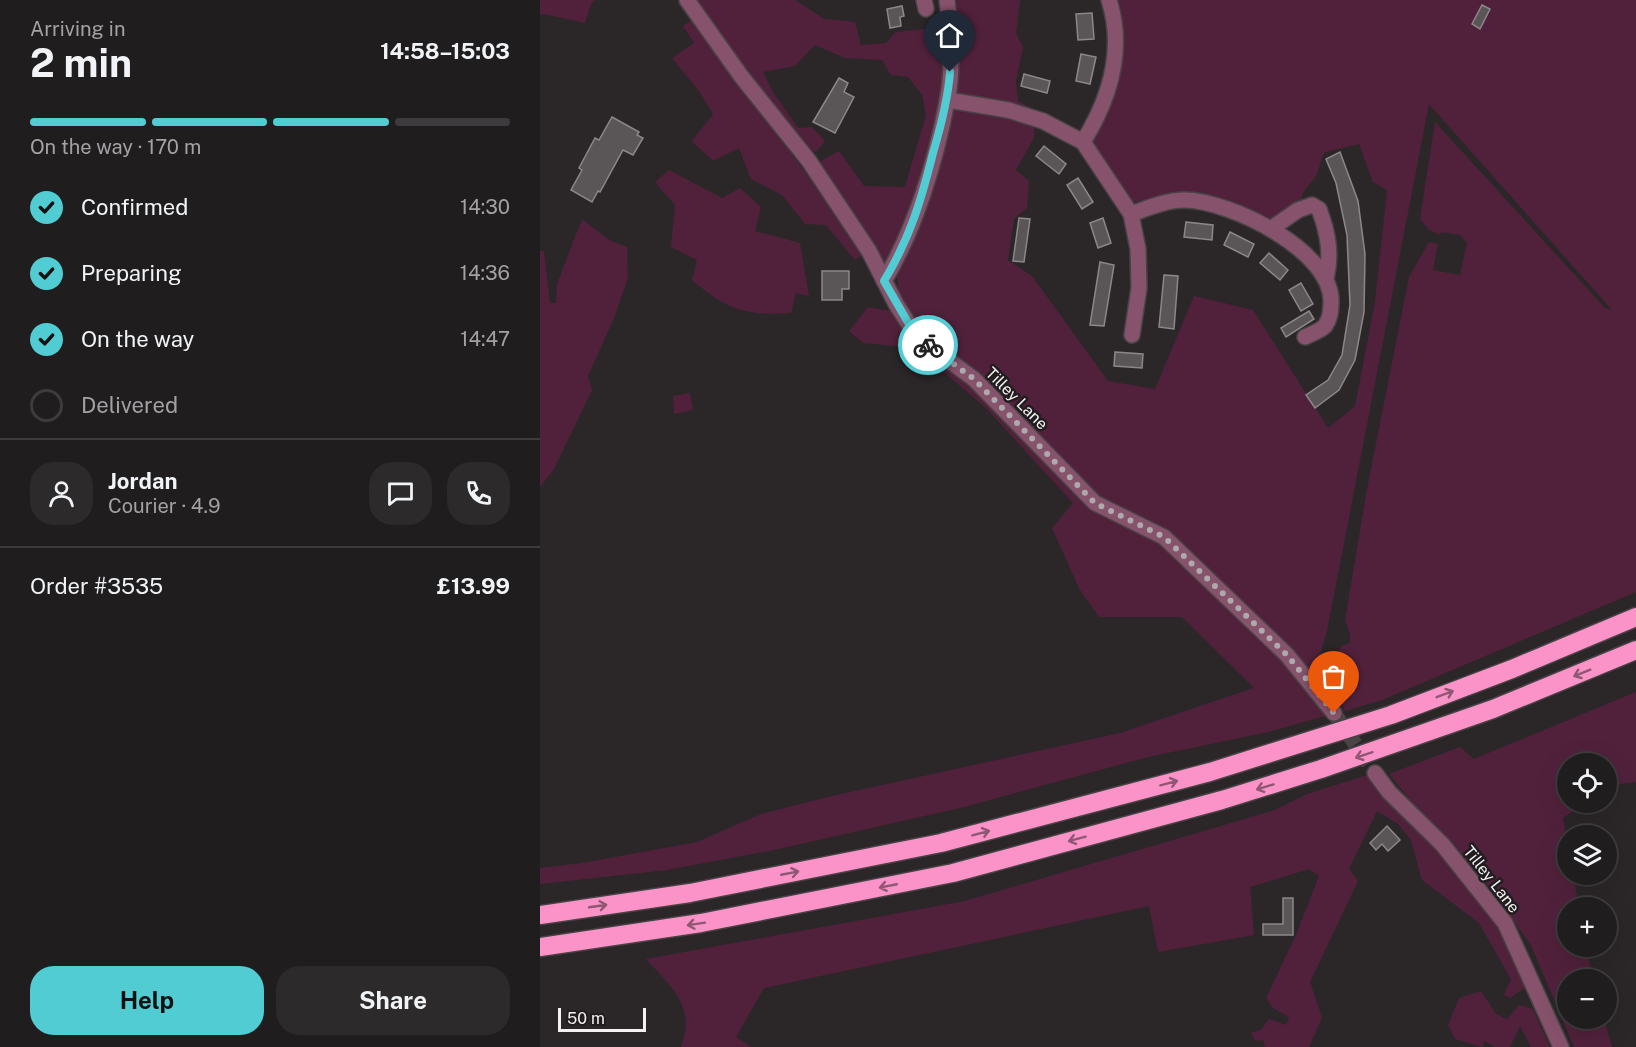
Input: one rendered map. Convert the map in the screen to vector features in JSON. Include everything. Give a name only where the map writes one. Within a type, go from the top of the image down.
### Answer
[{"type":"highway","points":[[540,915],[690,893],[941,843],[1210,772],[1391,715],[1512,669],[1636,617]]},
{"type":"highway","points":[[540,946],[701,923],[953,873],[1211,803],[1321,770],[1493,709],[1636,651]]},
{"type":"street","name":"Tilley Lane","points":[[687,0],[741,76],[809,161],[869,251],[917,338],[974,379],[1095,503],[1164,537],[1287,655],[1334,713]]},
{"type":"street","points":[[884,281],[895,263],[918,211],[948,100],[950,72],[947,0]]},
{"type":"street","points":[[1083,142],[1099,117],[1114,67],[1115,38],[1109,0]]},
{"type":"street","points":[[948,100],[1008,110],[1044,121],[1083,142],[1131,214],[1137,249],[1139,288],[1132,335]]},
{"type":"street","points":[[1131,214],[1155,205],[1184,200],[1242,213],[1272,228],[1290,241],[1326,279],[1332,294],[1331,316],[1324,327],[1305,337]]},
{"type":"street","points":[[1272,228],[1298,210],[1312,205],[1319,209],[1327,230],[1330,262],[1326,279]]},
{"type":"street","name":"Tilley Lane","points":[[1375,773],[1389,792],[1442,844],[1505,923],[1561,1047]]},
{"type":"shaded area","points":[[540,0],[595,0],[591,4],[585,23],[540,15]]},
{"type":"shaded area","points":[[695,0],[795,0],[824,19],[855,22],[861,45],[886,43],[896,32],[942,27],[947,69],[946,120],[953,116],[958,65],[957,0],[1020,0],[1016,33],[1023,47],[1016,82],[1018,101],[1035,110],[1034,138],[1016,170],[1029,181],[1027,208],[1014,219],[1008,260],[1032,276],[1108,381],[1155,389],[1194,296],[1253,310],[1328,428],[1355,406],[1375,302],[1387,190],[1373,182],[1359,144],[1325,152],[1316,176],[1305,190],[1301,201],[1272,221],[1228,201],[1194,193],[1176,194],[1143,202],[1131,201],[1091,145],[1123,59],[1123,22],[1118,0],[1636,0],[1636,592],[1382,700],[1345,711],[1330,675],[1341,646],[1350,643],[1350,633],[1345,620],[1367,489],[1409,277],[1429,242],[1438,244],[1433,270],[1460,275],[1467,243],[1460,235],[1441,232],[1440,235],[1429,230],[1420,219],[1435,122],[1605,308],[1612,310],[1429,104],[1327,631],[1317,664],[1298,677],[1328,715],[1268,732],[1148,757],[964,807],[774,850],[667,870],[540,884],[540,868],[582,863],[697,842],[761,814],[832,796],[1120,733],[1254,688],[1182,617],[1099,617],[1080,590],[1052,528],[1073,503],[987,409],[916,348],[863,343],[849,331],[868,307],[890,311],[900,304],[897,276],[902,264],[880,263],[819,162],[839,151],[864,186],[905,187],[926,115],[922,95],[908,77],[891,75],[882,60],[845,58],[815,45],[795,66],[763,72],[773,92],[798,128],[812,127],[825,141],[816,152],[805,148],[736,59]]},
{"type":"shaded area","points":[[691,21],[814,184],[863,255],[855,260],[826,225],[805,224],[782,195],[751,179],[739,148],[713,161],[692,141],[713,114],[699,91],[672,58],[694,43],[683,26]]},
{"type":"shaded area","points":[[669,170],[722,198],[740,188],[761,207],[755,231],[800,243],[809,296],[796,293],[791,313],[749,312],[716,298],[692,280],[697,260],[671,247],[675,205],[655,182]]},
{"type":"shaded area","points":[[582,219],[609,240],[627,247],[628,278],[614,318],[588,376],[592,390],[554,469],[540,487],[540,251],[544,251],[550,303],[556,303],[557,284]]},
{"type":"shaded area","points":[[690,393],[693,410],[674,414],[673,396]]},
{"type":"shaded area","points":[[1636,692],[1636,782],[1617,784],[1617,753],[1557,753],[1557,813],[1570,813],[1563,818],[1564,825],[1557,825],[1557,885],[1575,885],[1577,897],[1557,897],[1557,957],[1588,957],[1591,969],[1557,969],[1557,1007],[1531,945],[1485,881],[1425,818],[1389,774],[1460,747],[1474,759]]},
{"type":"shaded area","points":[[1368,775],[1444,857],[1501,926],[1528,985],[1510,998],[1504,995],[1511,979],[1479,923],[1422,880],[1411,840],[1398,824],[1377,811],[1349,869],[1358,881],[1310,982],[1322,1018],[1309,1047],[1265,1047],[1263,1040],[1255,1041],[1251,1033],[1261,1030],[1269,1019],[1286,1025],[1289,1017],[1273,1008],[1266,998],[1296,935],[1319,876],[1309,869],[1250,887],[1254,935],[1158,952],[1149,906],[764,988],[736,1037],[751,1047],[681,1047],[685,1033],[684,1009],[679,998],[646,959],[965,901],[1275,810],[1307,794]]},
{"type":"shaded area","points":[[1481,991],[1496,1014],[1507,1019],[1519,1005],[1533,1009],[1550,1047],[1531,1047],[1520,1026],[1510,1047],[1495,1047],[1485,1041],[1482,1047],[1455,1039],[1448,1025],[1459,998]]},
{"type":"shaded area","points":[[1566,1029],[1607,1029],[1612,1047],[1574,1047]]},
{"type":"building","points":[[1482,5],[1490,9],[1480,29],[1472,24]]},
{"type":"building","points":[[902,6],[904,16],[900,17],[901,26],[890,28],[887,9]]},
{"type":"building","points":[[1092,13],[1094,39],[1078,40],[1076,14]]},
{"type":"building","points":[[1081,54],[1096,57],[1090,84],[1076,81]]},
{"type":"building","points":[[1024,74],[1050,81],[1047,93],[1021,86]]},
{"type":"building","points":[[839,78],[848,83],[844,92],[854,97],[835,133],[813,122]]},
{"type":"building","points":[[612,117],[639,132],[637,135],[643,138],[633,155],[623,150],[592,202],[571,190],[582,170],[579,168],[595,138],[599,140]]},
{"type":"building","points":[[1044,146],[1066,164],[1059,174],[1036,156]]},
{"type":"building","points":[[1340,152],[1358,201],[1365,254],[1364,312],[1355,360],[1339,390],[1315,408],[1306,395],[1328,380],[1342,355],[1350,305],[1347,235],[1336,183],[1326,159]]},
{"type":"building","points":[[1078,178],[1093,202],[1082,209],[1067,185]]},
{"type":"building","points":[[1019,218],[1030,219],[1024,262],[1013,261]]},
{"type":"building","points":[[1103,218],[1111,243],[1098,248],[1090,223]]},
{"type":"building","points":[[1186,222],[1213,225],[1212,240],[1184,237]]},
{"type":"building","points":[[1230,232],[1254,244],[1248,257],[1224,245]]},
{"type":"building","points":[[1269,253],[1288,270],[1280,280],[1260,263]]},
{"type":"building","points":[[1100,262],[1114,265],[1104,326],[1090,325]]},
{"type":"building","points":[[822,271],[849,271],[849,289],[842,289],[842,300],[822,300]]},
{"type":"building","points":[[1164,275],[1178,276],[1174,329],[1159,327]]},
{"type":"building","points":[[1301,283],[1313,304],[1301,311],[1289,290]]},
{"type":"building","points":[[1309,311],[1314,319],[1286,337],[1281,328]]},
{"type":"building","points":[[1115,352],[1143,354],[1142,368],[1114,366]]},
{"type":"building","points":[[1387,826],[1400,840],[1388,851],[1382,844],[1376,850],[1370,843]]},
{"type":"building","points":[[1283,898],[1293,898],[1293,935],[1263,935],[1263,924],[1283,924]]},
{"type":"tunnel","points":[[1334,713],[1375,773]]},
{"type":"way so far","points":[[928,345],[974,379],[1095,503],[1164,537],[1287,655],[1334,713]]},
{"type":"route","points":[[928,345],[917,338],[884,281],[895,263],[918,211],[948,100],[950,72]]}]
